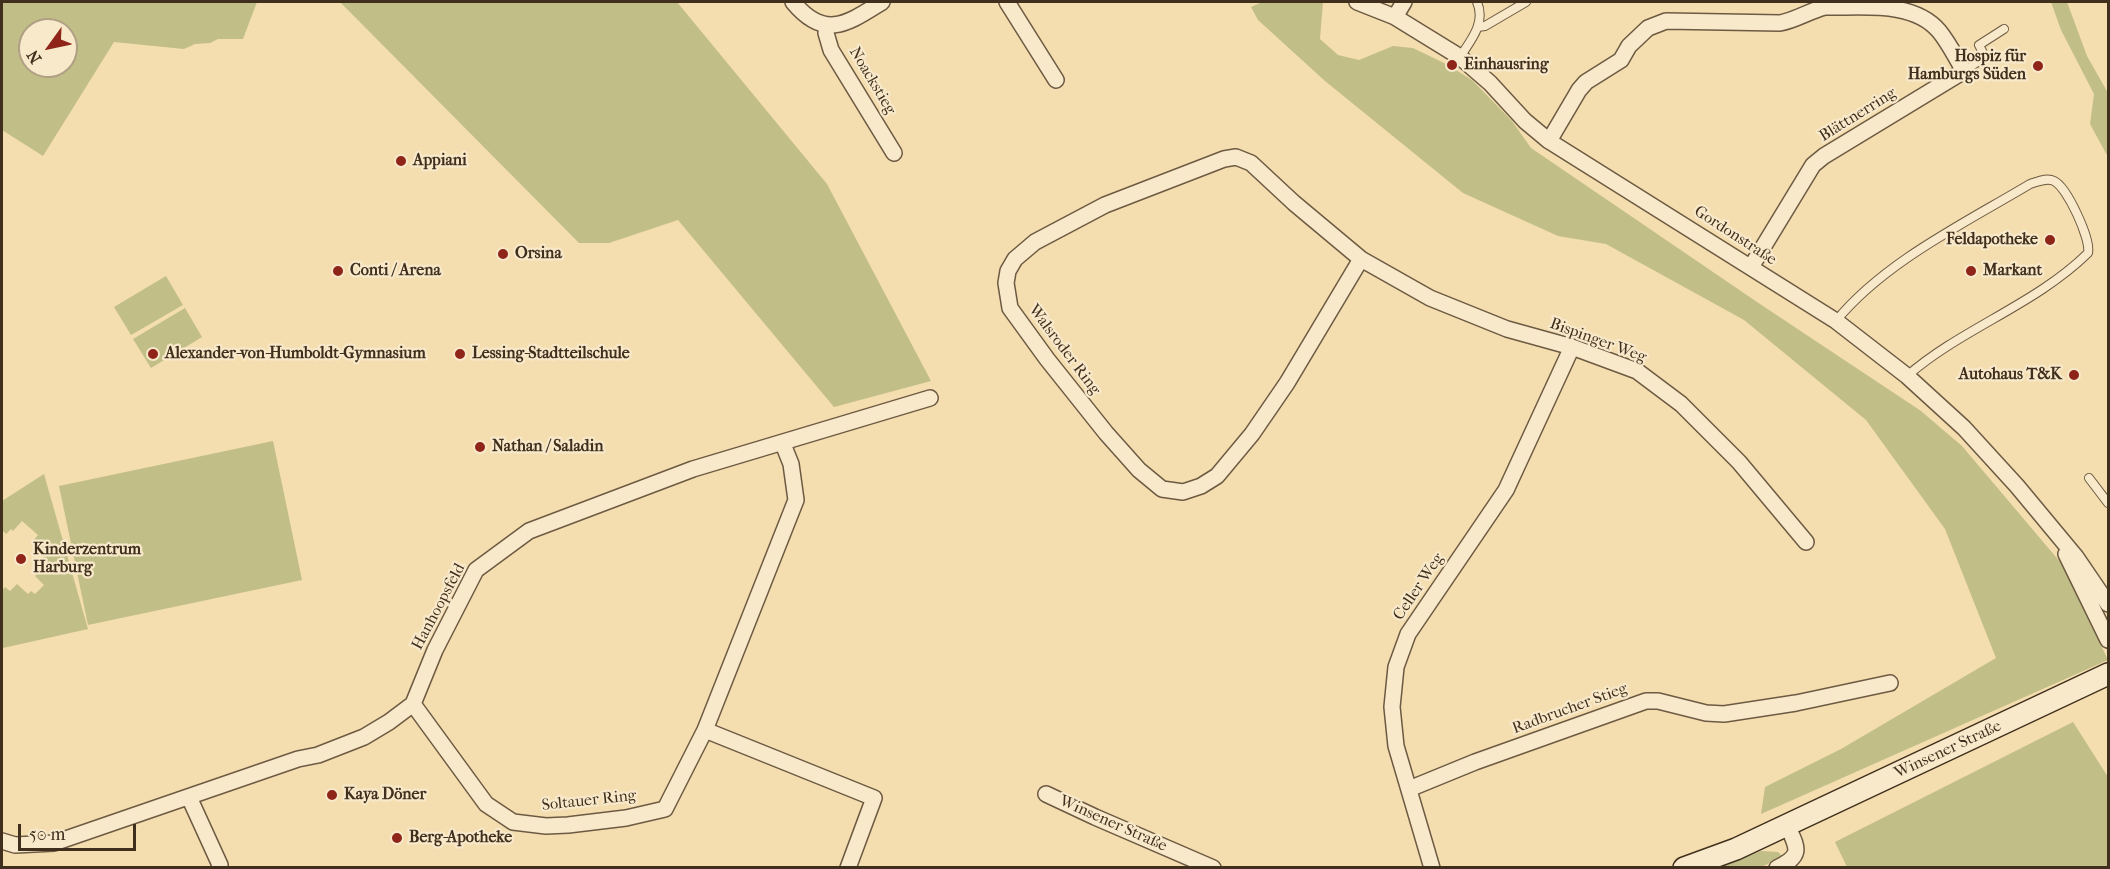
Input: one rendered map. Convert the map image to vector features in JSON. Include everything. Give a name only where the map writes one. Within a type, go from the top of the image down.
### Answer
[{"type":"main road","name":"Winsener Straße","points":[[1684,867],[1736,849],[2109,674]]},
{"type":"street","points":[[793,2],[813,20],[834,26],[845,24],[882,2]]},
{"type":"street","points":[[1007,2],[1056,80]]},
{"type":"street","name":"Gordonstraße","points":[[1357,2],[1395,17],[1460,57],[1490,82],[1525,121],[1549,141],[1836,321],[1907,376],[1964,429],[2024,494],[2062,543],[2076,557],[2109,604]]},
{"type":"street","points":[[1395,17],[1404,2]]},
{"type":"street","points":[[1549,141],[1586,82],[1621,60],[1634,40],[1648,28],[1666,21],[1780,23],[1789,22],[1824,7],[1901,9],[1922,17],[1939,31],[1964,71]]},
{"type":"street","name":"Noackstieg","points":[[827,25],[826,33],[831,50],[894,153]]},
{"type":"street","name":"Blättnerring","points":[[1751,267],[1818,161],[1964,71]]},
{"type":"street","name":"Walsroder Ring","points":[[1236,157],[1251,163],[1361,260],[1287,383],[1252,434],[1217,476],[1201,486],[1183,492],[1162,489],[1139,470],[1106,433],[1041,351],[1010,308],[1006,294],[1008,271],[1015,259],[1035,242],[1105,205],[1224,159],[1236,157]]},
{"type":"street","name":"Bispinger Weg","points":[[1361,260],[1431,298],[1507,329],[1572,347],[1637,370],[1681,404],[1739,462],[1806,542]]},
{"type":"street","name":"Celler Weg","points":[[1432,867],[1396,746],[1392,707],[1396,667],[1408,634],[1506,490],[1572,347]]},
{"type":"street","name":"Hanhoopsfeld","points":[[2,841],[15,845],[54,843],[298,759],[318,755],[364,737],[389,723],[413,704],[435,651],[476,570],[529,531],[693,470],[930,398]]},
{"type":"street","name":"Soltauer Ring","points":[[413,704],[486,804],[513,822],[546,826],[626,818],[665,809],[705,730],[796,500],[791,464],[783,444]]},
{"type":"street","name":"Gordonstraße","points":[[2062,543],[2071,566],[2109,640]]},
{"type":"street","name":"Radbrucher Stieg","points":[[1408,789],[1475,762],[1646,700],[1706,713],[1724,714],[1796,703],[1890,683]]},
{"type":"street","points":[[705,730],[874,798],[848,867]]},
{"type":"street","name":"Winsener Straße","points":[[1046,794],[1213,867]]},
{"type":"street","points":[[189,797],[222,867]]},
{"type":"street","points":[[1776,867],[1790,861],[1796,854],[1795,844],[1787,825]]},
{"type":"lane","points":[[1460,57],[1478,27],[1481,13],[1477,2]]},
{"type":"lane","points":[[1478,27],[1485,26],[1526,2]]},
{"type":"lane","points":[[1964,71],[1985,57],[1979,45],[2004,29]]},
{"type":"lane","points":[[1836,321],[1848,306],[1891,268],[2030,184],[2048,179],[2055,181],[2084,227],[2088,241],[2088,253],[2054,282],[1921,364],[1907,376]]},
{"type":"lane","points":[[2089,478],[2109,503]]},
{"type":"shaded area","points":[[2,2],[257,2],[243,39],[218,39],[184,49],[114,42],[43,156],[2,130]]},
{"type":"shaded area","points":[[340,2],[677,2],[827,184],[931,381],[834,407],[678,220],[609,243],[579,243]]},
{"type":"shaded area","points":[[1262,2],[1323,2],[1320,39],[1338,55],[1359,60],[1393,46],[1413,48],[1472,80],[1512,121],[1531,148],[1921,411],[1962,446],[2061,563],[2108,660],[1761,814],[1765,787],[1841,749],[1996,658],[1945,529],[1866,420],[1744,320],[1606,244],[1558,236],[1463,193],[1325,81],[1258,20],[1251,7]]},
{"type":"shaded area","points":[[2051,2],[2067,2],[2087,56],[2108,93],[2108,157],[2090,124],[2094,94],[2061,30]]},
{"type":"shaded area","points":[[166,276],[183,305],[131,335],[114,307]]},
{"type":"shaded area","points":[[185,308],[202,337],[151,368],[133,339]]},
{"type":"shaded area","points":[[273,441],[302,580],[88,625],[59,486]]},
{"type":"shaded area","points":[[44,474],[88,629],[3,648],[2,591],[5,587],[10,591],[17,584],[28,594],[31,591],[35,594],[44,585],[35,576],[42,568],[38,563],[45,555],[32,542],[38,535],[22,521],[13,531],[11,529],[6,534],[2,530],[2,501]]},
{"type":"shaded area","points":[[2073,722],[2108,777],[2108,867],[1847,867],[1835,842]]},
{"type":"shaded area","points":[[1761,851],[1778,852],[1783,857],[1761,867],[1717,868]]},
{"type":"place","name":"Einhausring","points":[[1452,65]]},
{"type":"place","name":"Hospiz für Hamburgs Süden","points":[[2038,66]]},
{"type":"place","name":"Appiani","points":[[401,161]]},
{"type":"place","name":"Feldapotheke","points":[[2050,240]]},
{"type":"place","name":"Orsina","points":[[503,254]]},
{"type":"place","name":"Conti / Arena","points":[[338,271]]},
{"type":"place","name":"Markant","points":[[1971,271]]},
{"type":"place","name":"Alexander-von-Humboldt-Gymnasium","points":[[153,354]]},
{"type":"place","name":"Lessing-Stadtteilschule","points":[[460,354]]},
{"type":"place","name":"Autohaus T&K","points":[[2074,375]]},
{"type":"place","name":"Nathan / Saladin","points":[[480,447]]},
{"type":"place","name":"Kinderzentrum Harburg","points":[[21,559]]},
{"type":"place","name":"Kaya Döner","points":[[332,795]]},
{"type":"place","name":"Berg-Apotheke","points":[[397,838]]}]
